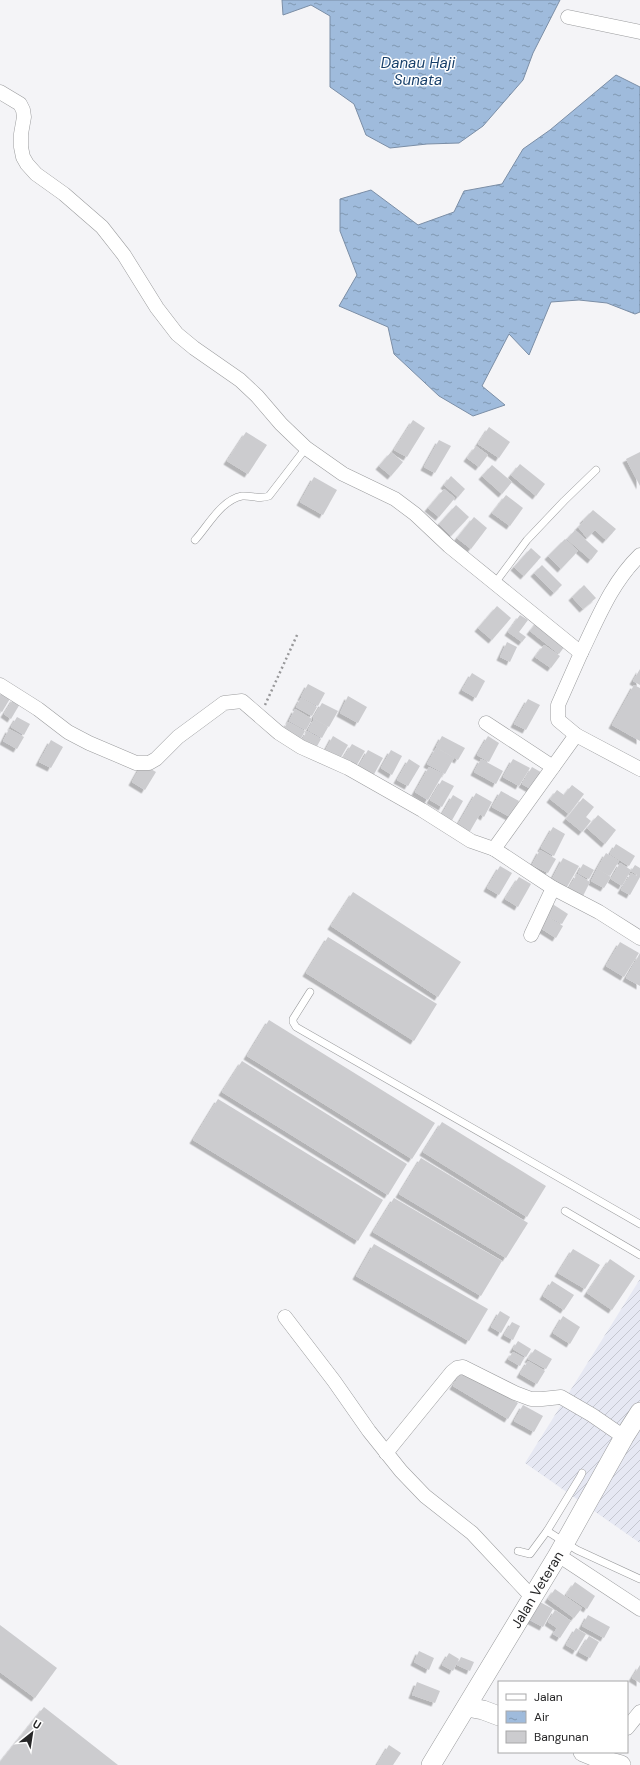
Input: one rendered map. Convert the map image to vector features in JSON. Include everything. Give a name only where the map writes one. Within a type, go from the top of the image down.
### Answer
[{"type":"main road","name":"Jalan Veteran","points":[[431,1765],[562,1549],[624,1437],[640,1412]]},
{"type":"main road","points":[[467,1707],[483,1710],[498,1716]]},
{"type":"main road","points":[[589,1753],[606,1756],[621,1765]]},
{"type":"street","points":[[568,17],[640,32]]},
{"type":"street","points":[[0,92],[20,104],[23,110],[24,117],[21,134],[21,147],[23,157],[27,164],[36,174],[64,194],[102,227],[124,255],[157,308],[177,334],[194,348],[240,380],[257,396],[280,424],[306,448],[343,474],[395,499],[415,514],[449,546],[581,653]]},
{"type":"street","points":[[640,555],[620,578],[604,604],[558,705],[558,720],[565,728],[640,769]]},
{"type":"street","points":[[0,686],[38,709],[68,732],[89,743],[136,763],[149,762],[156,759],[178,737],[224,703],[242,701],[279,733],[301,747],[348,768],[422,810],[466,838],[494,849],[553,888],[599,912],[640,938]]},
{"type":"street","points":[[486,722],[553,767]]},
{"type":"street","points":[[494,849],[576,735]]},
{"type":"street","points":[[531,935],[553,888]]},
{"type":"street","points":[[285,1317],[386,1453],[425,1496],[472,1533],[532,1598]]},
{"type":"street","points":[[386,1453],[452,1372],[457,1368],[463,1367],[515,1393],[531,1398],[542,1399],[560,1397],[592,1415],[624,1437]]},
{"type":"street","points":[[562,1549],[640,1609]]},
{"type":"lane","points":[[195,540],[214,517],[231,501],[239,497],[248,496],[266,498],[269,496],[306,448]]},
{"type":"lane","points":[[495,583],[527,540],[596,470]]},
{"type":"lane","points":[[310,992],[293,1019],[296,1027],[640,1224]]},
{"type":"lane","points":[[565,1211],[640,1255]]},
{"type":"lane","points":[[518,1551],[530,1554],[547,1531],[582,1472]]},
{"type":"lane","points":[[547,1531],[562,1549],[578,1550],[640,1579]]},
{"type":"path","points":[[261,717],[298,633]]},
{"type":"shaded area","points":[[640,1279],[640,1543],[525,1463]]},
{"type":"water","name":"Danau Haji Sunata","points":[[282,0],[560,0],[533,53],[523,80],[483,126],[459,143],[427,144],[390,148],[366,135],[354,104],[330,87],[330,16],[311,5],[283,15]]},
{"type":"water","points":[[616,75],[640,87],[640,312],[635,314],[607,303],[579,300],[551,302],[529,355],[509,334],[482,386],[505,405],[473,416],[439,396],[394,354],[388,327],[339,306],[357,275],[340,231],[340,199],[371,190],[418,225],[454,212],[464,191],[502,184],[523,149],[550,130]]},
{"type":"building","points":[[413,420],[425,428],[407,457],[394,450]]},
{"type":"building","points":[[489,427],[510,442],[499,458],[478,444]]},
{"type":"building","points":[[246,432],[267,445],[248,474],[227,461]]},
{"type":"building","points":[[439,440],[451,446],[435,473],[424,467]]},
{"type":"building","points":[[476,446],[488,455],[479,467],[467,458]]},
{"type":"building","points":[[391,452],[403,462],[391,476],[379,466]]},
{"type":"building","points":[[640,452],[640,486],[626,459]]},
{"type":"building","points":[[520,464],[545,484],[536,496],[511,475]]},
{"type":"building","points":[[492,465],[512,482],[502,494],[482,476]]},
{"type":"building","points":[[451,476],[465,489],[458,497],[444,485]]},
{"type":"building","points":[[314,477],[337,490],[323,515],[300,502]]},
{"type":"building","points":[[444,489],[455,498],[439,517],[428,508]]},
{"type":"building","points":[[506,495],[523,508],[510,526],[492,513]]},
{"type":"building","points":[[456,505],[469,517],[451,536],[439,524]]},
{"type":"building","points":[[593,510],[616,529],[606,540],[595,530],[587,538],[578,527]]},
{"type":"building","points":[[474,517],[487,528],[471,549],[457,538]]},
{"type":"building","points":[[575,530],[598,551],[591,560],[567,539]]},
{"type":"building","points":[[565,539],[578,551],[561,569],[548,556]]},
{"type":"building","points":[[531,548],[541,557],[524,576],[514,567]]},
{"type":"building","points":[[542,565],[562,585],[554,593],[534,573]]},
{"type":"building","points":[[584,585],[596,598],[583,609],[572,597]]},
{"type":"building","points":[[497,606],[511,618],[492,640],[478,628]]},
{"type":"building","points":[[520,615],[528,620],[519,632],[526,637],[522,642],[508,632]]},
{"type":"building","points":[[538,621],[567,643],[559,654],[530,631]]},
{"type":"building","points":[[507,642],[517,647],[510,662],[500,657]]},
{"type":"building","points":[[544,645],[560,656],[551,668],[535,657]]},
{"type":"building","points":[[640,669],[640,685],[633,681]]},
{"type":"building","points":[[472,673],[485,681],[476,698],[462,690]]},
{"type":"building","points":[[308,684],[325,693],[318,706],[301,697]]},
{"type":"building","points":[[634,685],[640,688],[640,741],[612,725]]},
{"type":"building","points":[[2,692],[11,697],[2,712],[0,711],[0,695]]},
{"type":"building","points":[[348,696],[367,707],[358,723],[340,713]]},
{"type":"building","points":[[14,698],[21,702],[11,719],[4,714]]},
{"type":"building","points":[[301,698],[317,707],[312,716],[296,707]]},
{"type":"building","points":[[528,699],[540,705],[526,730],[514,724]]},
{"type":"building","points":[[322,703],[338,711],[329,727],[313,718]]},
{"type":"building","points":[[295,709],[312,719],[306,730],[289,721]]},
{"type":"building","points":[[17,717],[30,724],[24,735],[11,727]]},
{"type":"building","points":[[314,719],[328,727],[322,738],[308,730]]},
{"type":"building","points":[[288,722],[305,731],[300,740],[283,730]]},
{"type":"building","points":[[9,729],[24,737],[17,749],[3,741]]},
{"type":"building","points":[[307,731],[321,739],[316,748],[302,740]]},
{"type":"building","points":[[333,736],[348,745],[340,759],[325,751]]},
{"type":"building","points":[[442,736],[465,748],[458,760],[436,747]]},
{"type":"building","points":[[488,736],[499,743],[489,762],[477,755]]},
{"type":"building","points":[[51,740],[63,747],[51,768],[39,762]]},
{"type":"building","points":[[352,744],[365,751],[355,768],[342,760]]},
{"type":"building","points":[[436,748],[454,758],[445,774],[427,764]]},
{"type":"building","points":[[368,750],[383,758],[373,776],[358,768]]},
{"type":"building","points":[[391,750],[402,756],[392,775],[381,768]]},
{"type":"building","points":[[409,759],[420,766],[408,786],[397,780]]},
{"type":"building","points":[[481,759],[503,771],[496,784],[474,772]]},
{"type":"building","points":[[513,759],[530,768],[519,786],[503,777]]},
{"type":"building","points":[[142,764],[156,772],[145,790],[132,782]]},
{"type":"building","points":[[429,767],[443,774],[428,800],[415,792]]},
{"type":"building","points":[[532,767],[544,774],[534,791],[522,784]]},
{"type":"building","points":[[442,780],[454,786],[442,807],[430,800]]},
{"type":"building","points":[[572,785],[584,794],[569,814],[550,799],[557,790],[564,795]]},
{"type":"building","points":[[501,791],[519,801],[510,817],[492,807]]},
{"type":"building","points":[[476,793],[492,802],[484,817],[480,814],[469,833],[457,826]]},
{"type":"building","points":[[453,795],[463,801],[451,822],[441,816]]},
{"type":"building","points":[[583,798],[594,807],[586,817],[591,821],[582,832],[566,819]]},
{"type":"building","points":[[598,815],[616,830],[605,844],[587,828]]},
{"type":"building","points":[[553,827],[565,834],[554,856],[541,848]]},
{"type":"building","points":[[616,844],[635,856],[629,866],[610,854]]},
{"type":"building","points":[[540,850],[556,859],[548,873],[532,865]]},
{"type":"building","points":[[606,853],[619,861],[610,876],[597,869]]},
{"type":"building","points":[[563,858],[579,866],[567,887],[552,879]]},
{"type":"building","points":[[620,863],[631,870],[622,886],[611,879]]},
{"type":"building","points":[[583,864],[594,870],[589,879],[578,873]]},
{"type":"building","points":[[635,865],[640,868],[640,877],[630,895],[621,890],[631,873],[636,876],[637,875],[631,871]]},
{"type":"building","points":[[500,866],[512,873],[499,895],[487,888]]},
{"type":"building","points":[[597,869],[611,877],[604,888],[591,881]]},
{"type":"building","points":[[577,874],[590,882],[583,896],[569,888]]},
{"type":"building","points":[[519,877],[531,884],[518,907],[505,899]]},
{"type":"building","points":[[353,892],[461,962],[438,997],[331,926]]},
{"type":"building","points":[[551,903],[568,914],[562,924],[544,914]]},
{"type":"building","points":[[544,915],[563,926],[556,938],[537,926]]},
{"type":"building","points":[[328,937],[437,1004],[414,1041],[306,973]]},
{"type":"building","points":[[620,942],[639,953],[624,977],[606,966]]},
{"type":"building","points":[[640,953],[640,986],[626,978]]},
{"type":"building","points":[[269,1020],[435,1123],[412,1159],[247,1056]]},
{"type":"building","points":[[242,1061],[407,1164],[388,1195],[222,1092]]},
{"type":"building","points":[[218,1099],[383,1200],[358,1241],[193,1140]]},
{"type":"building","points":[[442,1122],[546,1186],[527,1217],[423,1152]]},
{"type":"building","points":[[421,1158],[528,1223],[506,1258],[399,1194]]},
{"type":"building","points":[[394,1198],[502,1261],[481,1296],[373,1232]]},
{"type":"building","points":[[374,1244],[488,1309],[469,1341],[356,1276]]},
{"type":"building","points":[[573,1249],[600,1265],[585,1289],[558,1273]]},
{"type":"building","points":[[610,1259],[635,1276],[612,1310],[587,1293]]},
{"type":"building","points":[[552,1281],[574,1295],[564,1310],[543,1296]]},
{"type":"building","points":[[500,1311],[510,1317],[501,1333],[491,1327]]},
{"type":"building","points":[[563,1316],[580,1327],[570,1344],[553,1333]]},
{"type":"building","points":[[512,1322],[520,1326],[513,1340],[504,1335]]},
{"type":"building","points":[[518,1341],[531,1349],[526,1357],[513,1349]]},
{"type":"building","points":[[535,1349],[552,1359],[546,1369],[528,1359]]},
{"type":"building","points":[[513,1352],[524,1358],[520,1366],[508,1359]]},
{"type":"building","points":[[528,1361],[545,1371],[537,1384],[520,1374]]},
{"type":"building","points":[[463,1369],[518,1403],[508,1419],[453,1386]]},
{"type":"building","points":[[523,1405],[543,1416],[534,1432],[514,1421]]},
{"type":"building","points":[[575,1582],[595,1596],[587,1609],[566,1595]]},
{"type":"building","points":[[555,1589],[582,1608],[574,1618],[548,1599]]},
{"type":"building","points":[[538,1601],[553,1609],[543,1627],[528,1619]]},
{"type":"building","points":[[555,1610],[571,1621],[560,1638],[553,1634],[557,1628],[548,1622]]},
{"type":"building","points":[[588,1615],[610,1627],[604,1638],[582,1626]]},
{"type":"building","points":[[0,1625],[57,1668],[35,1698],[0,1672]]},
{"type":"building","points":[[576,1628],[586,1634],[576,1651],[566,1645]]},
{"type":"building","points":[[589,1636],[599,1642],[590,1658],[579,1652]]},
{"type":"building","points":[[419,1651],[434,1658],[429,1670],[414,1662]]},
{"type":"building","points":[[449,1653],[459,1659],[453,1671],[442,1665]]},
{"type":"building","points":[[461,1657],[474,1662],[470,1671],[457,1665]]},
{"type":"building","points":[[640,1665],[640,1683],[632,1678]]},
{"type":"building","points":[[417,1682],[440,1691],[435,1703],[412,1695]]},
{"type":"building","points":[[44,1707],[118,1765],[0,1765],[0,1762]]},
{"type":"building","points":[[389,1745],[401,1753],[393,1765],[377,1765]]}]
